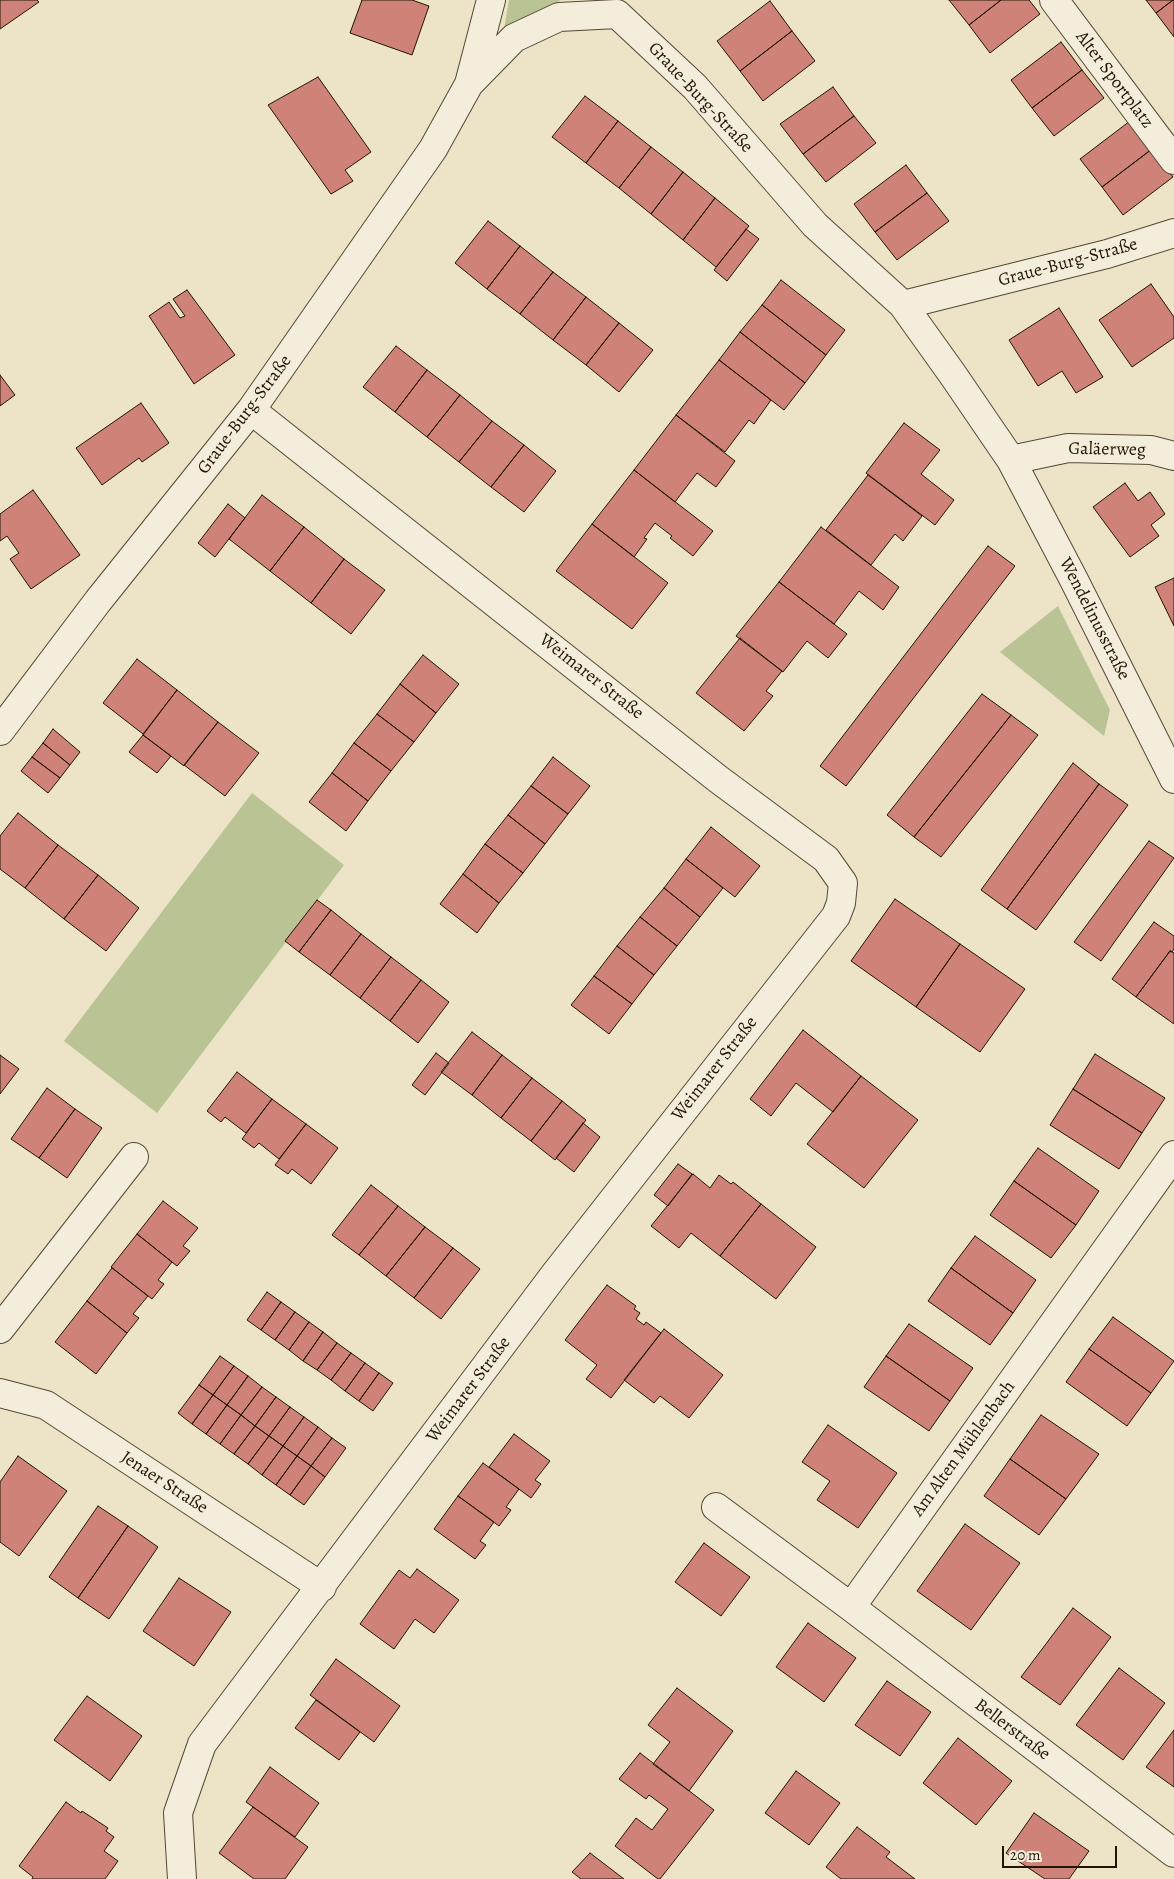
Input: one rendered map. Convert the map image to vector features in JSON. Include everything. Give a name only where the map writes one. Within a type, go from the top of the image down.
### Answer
[{"type":"street","name":"Graue-Burg-Straße","points":[[0,731],[98,601],[251,410],[433,149],[469,84],[491,0]]},
{"type":"street","name":"Alter Sportplatz","points":[[1054,0],[1174,160]]},
{"type":"street","name":"Graue-Burg-Straße","points":[[469,84],[514,38],[559,17],[612,7],[695,87],[815,225],[903,305],[1011,460]]},
{"type":"street","name":"Graue-Burg-Straße","points":[[903,305],[1107,254],[1174,233]]},
{"type":"street","name":"Weimarer Straße","points":[[182,1879],[178,1813],[202,1744],[322,1587],[555,1274],[836,916],[841,903],[842,883],[826,859],[718,778],[251,410]]},
{"type":"street","name":"Galäerweg","points":[[1011,460],[1068,448],[1151,450],[1174,456]]},
{"type":"street","name":"Wendelinusstraße","points":[[1011,460],[1174,779]]},
{"type":"street","name":"Am Alten Mühlenbach","points":[[851,1607],[1174,1155]]},
{"type":"street","points":[[0,1329],[134,1157]]},
{"type":"street","name":"Jenaer Straße","points":[[0,1393],[46,1404],[322,1587]]},
{"type":"street","points":[[716,1507],[851,1607]]},
{"type":"street","name":"Bellerstraße","points":[[851,1607],[1174,1853]]},
{"type":"green space","points":[[509,0],[561,0],[504,29]]},
{"type":"green space","points":[[1058,606],[1110,710],[1104,736],[1000,652]]},
{"type":"green space","points":[[252,793],[344,865],[157,1113],[64,1041]]},
{"type":"building","points":[[0,0],[37,0],[39,2],[0,29]]},
{"type":"building","points":[[362,0],[412,0],[429,6],[412,55],[350,33]]},
{"type":"building","points":[[949,0],[1001,0],[969,25]]},
{"type":"building","points":[[1001,0],[1029,0],[1040,14],[990,53],[969,25]]},
{"type":"building","points":[[1146,0],[1173,0],[1156,13]]},
{"type":"building","points":[[1174,0],[1174,37],[1156,13]]},
{"type":"building","points":[[770,1],[792,31],[740,71],[717,41]]},
{"type":"building","points":[[792,31],[815,61],[763,101],[740,71]]},
{"type":"building","points":[[1061,42],[1082,70],[1032,108],[1011,80]]},
{"type":"building","points":[[1082,70],[1104,98],[1054,136],[1032,108]]},
{"type":"building","points":[[318,77],[371,152],[345,170],[353,181],[331,194],[268,105]]},
{"type":"building","points":[[833,87],[854,116],[803,154],[780,124]]},
{"type":"building","points":[[585,96],[618,121],[586,163],[552,137]]},
{"type":"building","points":[[854,116],[876,143],[826,182],[803,154]]},
{"type":"building","points":[[618,121],[651,147],[619,188],[586,163]]},
{"type":"building","points":[[1130,121],[1152,149],[1102,187],[1080,159]]},
{"type":"building","points":[[651,147],[683,172],[651,214],[619,188]]},
{"type":"building","points":[[1152,149],[1173,177],[1123,215],[1102,187]]},
{"type":"building","points":[[906,165],[927,193],[875,232],[854,204]]},
{"type":"building","points":[[683,172],[715,198],[683,240],[651,214]]},
{"type":"building","points":[[927,193],[949,221],[897,260],[875,232]]},
{"type":"building","points":[[715,198],[749,226],[716,267],[683,240]]},
{"type":"building","points":[[488,221],[520,246],[487,289],[455,263]]},
{"type":"building","points":[[746,229],[759,239],[727,281],[714,270]]},
{"type":"building","points":[[520,246],[553,272],[520,314],[487,289]]},
{"type":"building","points":[[553,272],[586,297],[553,340],[520,314]]},
{"type":"building","points":[[781,280],[845,330],[826,355],[762,305]]},
{"type":"building","points":[[1151,284],[1174,317],[1174,338],[1132,367],[1099,320]]},
{"type":"building","points":[[187,290],[235,355],[194,384],[149,316],[169,302],[180,318],[185,316],[173,299]]},
{"type":"building","points":[[586,297],[619,323],[586,365],[553,340]]},
{"type":"building","points":[[762,305],[826,355],[805,383],[740,332]]},
{"type":"building","points":[[1059,308],[1103,377],[1076,393],[1062,371],[1038,386],[1009,340]]},
{"type":"building","points":[[619,323],[653,350],[619,392],[586,365]]},
{"type":"building","points":[[740,332],[805,383],[784,410],[719,360]]},
{"type":"building","points":[[396,346],[427,370],[395,412],[363,387]]},
{"type":"building","points":[[719,360],[771,400],[754,424],[749,420],[725,452],[676,415]]},
{"type":"building","points":[[427,370],[460,395],[427,437],[395,412]]},
{"type":"building","points":[[0,375],[15,395],[0,406]]},
{"type":"building","points":[[460,395],[492,421],[459,462],[427,437]]},
{"type":"building","points":[[141,403],[169,443],[142,462],[139,458],[102,485],[76,448]]},
{"type":"building","points":[[676,415],[735,461],[716,487],[697,473],[675,502],[634,470]]},
{"type":"building","points":[[492,421],[524,445],[491,487],[459,462]]},
{"type":"building","points":[[904,423],[940,450],[921,474],[954,500],[935,525],[866,473]]},
{"type":"building","points":[[524,445],[556,471],[524,512],[491,487]]},
{"type":"building","points":[[634,470],[713,531],[693,556],[655,523],[644,538],[647,539],[634,557],[592,524]]},
{"type":"building","points":[[868,475],[922,516],[903,541],[895,534],[871,565],[826,530]]},
{"type":"building","points":[[1125,483],[1138,501],[1150,492],[1165,514],[1151,525],[1159,536],[1130,557],[1093,507]]},
{"type":"building","points":[[33,490],[80,555],[31,589],[10,559],[19,553],[7,536],[0,541],[0,514]]},
{"type":"building","points":[[262,495],[304,527],[270,571],[229,539]]},
{"type":"building","points":[[228,504],[245,518],[215,557],[198,543]]},
{"type":"building","points":[[592,524],[668,583],[632,629],[556,571]]},
{"type":"building","points":[[304,527],[344,559],[311,603],[270,571]]},
{"type":"building","points":[[821,527],[899,587],[883,610],[859,591],[834,624],[779,582]]},
{"type":"building","points":[[988,546],[1015,566],[846,786],[820,766]]},
{"type":"building","points":[[344,559],[385,590],[351,634],[311,603]]},
{"type":"building","points":[[1174,578],[1174,626],[1155,587]]},
{"type":"building","points":[[779,582],[847,634],[828,658],[807,641],[783,672],[736,636]]},
{"type":"building","points":[[740,638],[782,671],[766,691],[773,696],[744,731],[696,693]]},
{"type":"building","points":[[423,655],[459,684],[436,713],[400,684]]},
{"type":"building","points":[[137,659],[177,690],[143,734],[103,703]]},
{"type":"building","points":[[400,684],[436,713],[414,742],[377,714]]},
{"type":"building","points":[[177,690],[218,722],[184,766],[143,735]]},
{"type":"building","points":[[982,694],[1011,715],[914,837],[887,815]]},
{"type":"building","points":[[377,714],[414,742],[391,771],[354,743]]},
{"type":"building","points":[[1011,715],[1038,735],[941,857],[914,837]]},
{"type":"building","points":[[218,722],[259,753],[225,796],[184,765]]},
{"type":"building","points":[[53,729],[80,752],[70,765],[43,743]]},
{"type":"building","points":[[143,735],[171,756],[157,773],[129,752]]},
{"type":"building","points":[[43,743],[70,765],[60,778],[32,757]]},
{"type":"building","points":[[354,743],[391,771],[368,801],[332,773]]},
{"type":"building","points":[[32,757],[60,778],[48,793],[21,771]]},
{"type":"building","points":[[553,757],[590,786],[568,814],[531,786]]},
{"type":"building","points":[[1073,763],[1099,784],[1007,909],[981,890]]},
{"type":"building","points":[[332,773],[368,801],[346,831],[309,802]]},
{"type":"building","points":[[1099,784],[1128,805],[1036,930],[1007,909]]},
{"type":"building","points":[[531,786],[568,814],[545,844],[508,815]]},
{"type":"building","points":[[18,813],[58,845],[25,888],[0,869],[0,836]]},
{"type":"building","points":[[508,815],[545,844],[523,873],[485,844]]},
{"type":"building","points":[[711,827],[760,866],[735,897],[686,859]]},
{"type":"building","points":[[1149,841],[1174,858],[1101,961],[1074,942]]},
{"type":"building","points":[[485,844],[523,873],[499,903],[463,874]]},
{"type":"building","points":[[58,845],[98,875],[64,919],[25,888]]},
{"type":"building","points":[[686,859],[723,888],[700,917],[664,888]]},
{"type":"building","points":[[463,874],[499,903],[477,933],[440,904]]},
{"type":"building","points":[[98,875],[139,908],[106,951],[64,919]]},
{"type":"building","points":[[664,888],[700,917],[677,946],[640,917]]},
{"type":"building","points":[[895,899],[960,944],[916,1007],[851,961]]},
{"type":"building","points":[[317,900],[331,910],[299,952],[285,941]]},
{"type":"building","points":[[331,910],[361,934],[330,975],[299,952]]},
{"type":"building","points":[[640,917],[677,946],[654,975],[617,946]]},
{"type":"building","points":[[1154,922],[1174,936],[1174,949],[1172,952],[1170,951],[1136,997],[1112,979]]},
{"type":"building","points":[[361,934],[391,957],[360,998],[330,975]]},
{"type":"building","points":[[960,944],[1025,989],[980,1052],[916,1007]]},
{"type":"building","points":[[617,946],[654,975],[632,1004],[594,976]]},
{"type":"building","points":[[1170,951],[1174,953],[1174,1024],[1136,997]]},
{"type":"building","points":[[391,957],[421,980],[390,1021],[360,998]]},
{"type":"building","points":[[594,976],[632,1004],[609,1034],[571,1005]]},
{"type":"building","points":[[421,980],[449,1002],[418,1043],[390,1021]]},
{"type":"building","points":[[803,1030],[861,1076],[833,1112],[796,1083],[771,1116],[750,1099]]},
{"type":"building","points":[[472,1032],[502,1055],[472,1095],[441,1072]]},
{"type":"building","points":[[436,1053],[449,1063],[425,1095],[412,1085]]},
{"type":"building","points":[[1095,1054],[1165,1098],[1142,1133],[1073,1089]]},
{"type":"building","points":[[0,1055],[19,1069],[0,1094]]},
{"type":"building","points":[[502,1055],[532,1078],[501,1118],[472,1095]]},
{"type":"building","points":[[237,1072],[272,1099],[246,1133],[225,1117],[221,1122],[207,1111]]},
{"type":"building","points":[[861,1076],[918,1120],[864,1188],[807,1144]]},
{"type":"building","points":[[532,1078],[562,1101],[531,1141],[501,1118]]},
{"type":"building","points":[[47,1088],[75,1109],[39,1158],[11,1139]]},
{"type":"building","points":[[1073,1089],[1142,1133],[1119,1169],[1050,1125]]},
{"type":"building","points":[[272,1099],[306,1124],[279,1159],[259,1143],[254,1148],[242,1139]]},
{"type":"building","points":[[562,1101],[586,1120],[555,1160],[531,1141]]},
{"type":"building","points":[[75,1109],[102,1128],[67,1178],[39,1158]]},
{"type":"building","points":[[583,1123],[600,1137],[574,1172],[556,1158]]},
{"type":"building","points":[[306,1124],[338,1148],[311,1184],[292,1169],[288,1174],[275,1165]]},
{"type":"building","points":[[1038,1148],[1099,1191],[1076,1225],[1014,1181]]},
{"type":"building","points":[[678,1164],[692,1174],[668,1206],[654,1195]]},
{"type":"building","points":[[693,1174],[710,1188],[719,1175],[731,1184],[733,1182],[761,1204],[720,1256],[691,1233],[679,1248],[651,1226]]},
{"type":"building","points":[[1014,1181],[1076,1225],[1051,1258],[990,1215]]},
{"type":"building","points":[[371,1185],[398,1206],[359,1255],[332,1235]]},
{"type":"building","points":[[163,1201],[198,1228],[183,1246],[190,1251],[177,1266],[137,1234]]},
{"type":"building","points":[[761,1204],[816,1247],[776,1299],[720,1256]]},
{"type":"building","points":[[398,1206],[425,1227],[386,1276],[359,1255]]},
{"type":"building","points":[[425,1227],[453,1248],[414,1298],[386,1276]]},
{"type":"building","points":[[137,1234],[172,1262],[158,1280],[164,1284],[152,1299],[111,1267]]},
{"type":"building","points":[[975,1236],[1036,1280],[1013,1313],[951,1268]]},
{"type":"building","points":[[453,1248],[480,1269],[441,1319],[414,1298]]},
{"type":"building","points":[[112,1268],[148,1296],[133,1314],[139,1318],[127,1333],[87,1301]]},
{"type":"building","points":[[951,1268],[1013,1313],[990,1345],[928,1301]]},
{"type":"building","points":[[607,1285],[636,1306],[634,1309],[640,1313],[636,1319],[644,1325],[646,1322],[661,1333],[611,1398],[586,1379],[597,1365],[565,1340]]},
{"type":"building","points":[[267,1292],[281,1302],[261,1330],[247,1320]]},
{"type":"building","points":[[87,1301],[127,1333],[96,1374],[55,1342]]},
{"type":"building","points":[[281,1302],[295,1312],[275,1340],[261,1330]]},
{"type":"building","points":[[295,1312],[309,1322],[289,1350],[275,1340]]},
{"type":"building","points":[[1113,1317],[1174,1361],[1151,1393],[1089,1349]]},
{"type":"building","points":[[309,1322],[323,1332],[303,1361],[289,1350]]},
{"type":"building","points":[[909,1324],[973,1368],[950,1401],[886,1356]]},
{"type":"building","points":[[664,1329],[723,1375],[689,1418],[660,1396],[654,1403],[624,1380]]},
{"type":"building","points":[[323,1332],[337,1343],[317,1370],[303,1361]]},
{"type":"building","points":[[337,1343],[351,1353],[331,1380],[317,1370]]},
{"type":"building","points":[[1089,1349],[1151,1393],[1127,1426],[1066,1382]]},
{"type":"building","points":[[351,1353],[365,1363],[345,1391],[331,1380]]},
{"type":"building","points":[[220,1356],[234,1366],[213,1395],[199,1385]]},
{"type":"building","points":[[886,1356],[950,1401],[929,1431],[864,1387]]},
{"type":"building","points":[[365,1363],[379,1373],[359,1401],[345,1391]]},
{"type":"building","points":[[234,1366],[248,1376],[227,1405],[213,1395]]},
{"type":"building","points":[[379,1373],[393,1383],[373,1411],[359,1401]]},
{"type":"building","points":[[248,1376],[262,1387],[241,1415],[227,1405]]},
{"type":"building","points":[[199,1385],[213,1395],[192,1424],[178,1413]]},
{"type":"building","points":[[262,1387],[276,1397],[255,1426],[241,1415]]},
{"type":"building","points":[[213,1395],[227,1405],[206,1434],[192,1424]]},
{"type":"building","points":[[276,1397],[290,1407],[269,1436],[255,1426]]},
{"type":"building","points":[[227,1405],[241,1415],[220,1444],[206,1434]]},
{"type":"building","points":[[290,1407],[304,1417],[283,1446],[269,1436]]},
{"type":"building","points":[[241,1415],[255,1426],[234,1454],[220,1444]]},
{"type":"building","points":[[1041,1415],[1099,1454],[1066,1499],[1010,1459]]},
{"type":"building","points":[[304,1417],[318,1427],[297,1456],[283,1446]]},
{"type":"building","points":[[828,1425],[897,1473],[858,1528],[817,1500],[830,1481],[802,1462]]},
{"type":"building","points":[[255,1426],[269,1436],[248,1464],[234,1454]]},
{"type":"building","points":[[318,1427],[332,1438],[311,1466],[297,1456]]},
{"type":"building","points":[[514,1434],[550,1461],[535,1480],[541,1484],[531,1498],[489,1467]]},
{"type":"building","points":[[269,1436],[283,1446],[262,1475],[248,1464]]},
{"type":"building","points":[[332,1438],[346,1448],[325,1477],[311,1466]]},
{"type":"building","points":[[283,1446],[297,1456],[276,1485],[262,1475]]},
{"type":"building","points":[[18,1456],[67,1491],[19,1556],[0,1542],[0,1482]]},
{"type":"building","points":[[297,1456],[311,1466],[290,1495],[276,1485]]},
{"type":"building","points":[[1010,1459],[1066,1499],[1039,1535],[984,1496]]},
{"type":"building","points":[[483,1463],[519,1489],[506,1507],[511,1510],[499,1526],[458,1496]]},
{"type":"building","points":[[311,1466],[325,1477],[304,1505],[290,1495]]},
{"type":"building","points":[[458,1496],[494,1522],[480,1541],[486,1545],[475,1559],[434,1529]]},
{"type":"building","points":[[98,1506],[128,1526],[78,1598],[49,1577]]},
{"type":"building","points":[[965,1524],[1020,1563],[971,1630],[917,1591]]},
{"type":"building","points":[[128,1526],[158,1547],[109,1619],[78,1598]]},
{"type":"building","points":[[704,1543],[750,1577],[721,1616],[675,1582]]},
{"type":"building","points":[[417,1569],[459,1600],[434,1633],[415,1619],[394,1649],[360,1624],[399,1570],[410,1578]]},
{"type":"building","points":[[179,1578],[231,1612],[194,1666],[143,1631]]},
{"type":"building","points":[[1073,1608],[1111,1637],[1060,1705],[1021,1677]]},
{"type":"building","points":[[808,1623],[856,1658],[824,1702],[776,1667]]},
{"type":"building","points":[[336,1659],[400,1706],[374,1742],[310,1695]]},
{"type":"building","points":[[1119,1668],[1165,1703],[1123,1760],[1076,1725]]},
{"type":"building","points":[[887,1681],[931,1712],[900,1756],[855,1725]]},
{"type":"building","points":[[677,1688],[733,1731],[689,1791],[653,1764],[670,1742],[648,1725]]},
{"type":"building","points":[[87,1696],[142,1736],[110,1781],[54,1740]]},
{"type":"building","points":[[316,1700],[360,1732],[339,1760],[295,1728]]},
{"type":"building","points":[[1174,1730],[1174,1787],[1146,1767]]},
{"type":"building","points":[[958,1738],[1012,1781],[976,1825],[923,1783]]},
{"type":"building","points":[[640,1753],[714,1810],[660,1879],[615,1846],[636,1818],[652,1830],[668,1809],[649,1795],[646,1799],[619,1779]]},
{"type":"building","points":[[270,1767],[319,1803],[295,1837],[246,1802]]},
{"type":"building","points":[[796,1771],[840,1803],[809,1845],[765,1813]]},
{"type":"building","points":[[66,1802],[108,1828],[106,1831],[114,1837],[104,1851],[118,1861],[105,1879],[32,1879],[33,1877],[19,1866]]},
{"type":"building","points":[[253,1807],[308,1847],[285,1879],[254,1879],[219,1853]]},
{"type":"building","points":[[1034,1813],[1089,1851],[1069,1879],[1045,1879],[1006,1853]]},
{"type":"building","points":[[857,1827],[890,1852],[886,1857],[915,1879],[841,1879],[826,1867]]},
{"type":"building","points":[[590,1853],[624,1879],[581,1879],[572,1872]]}]
